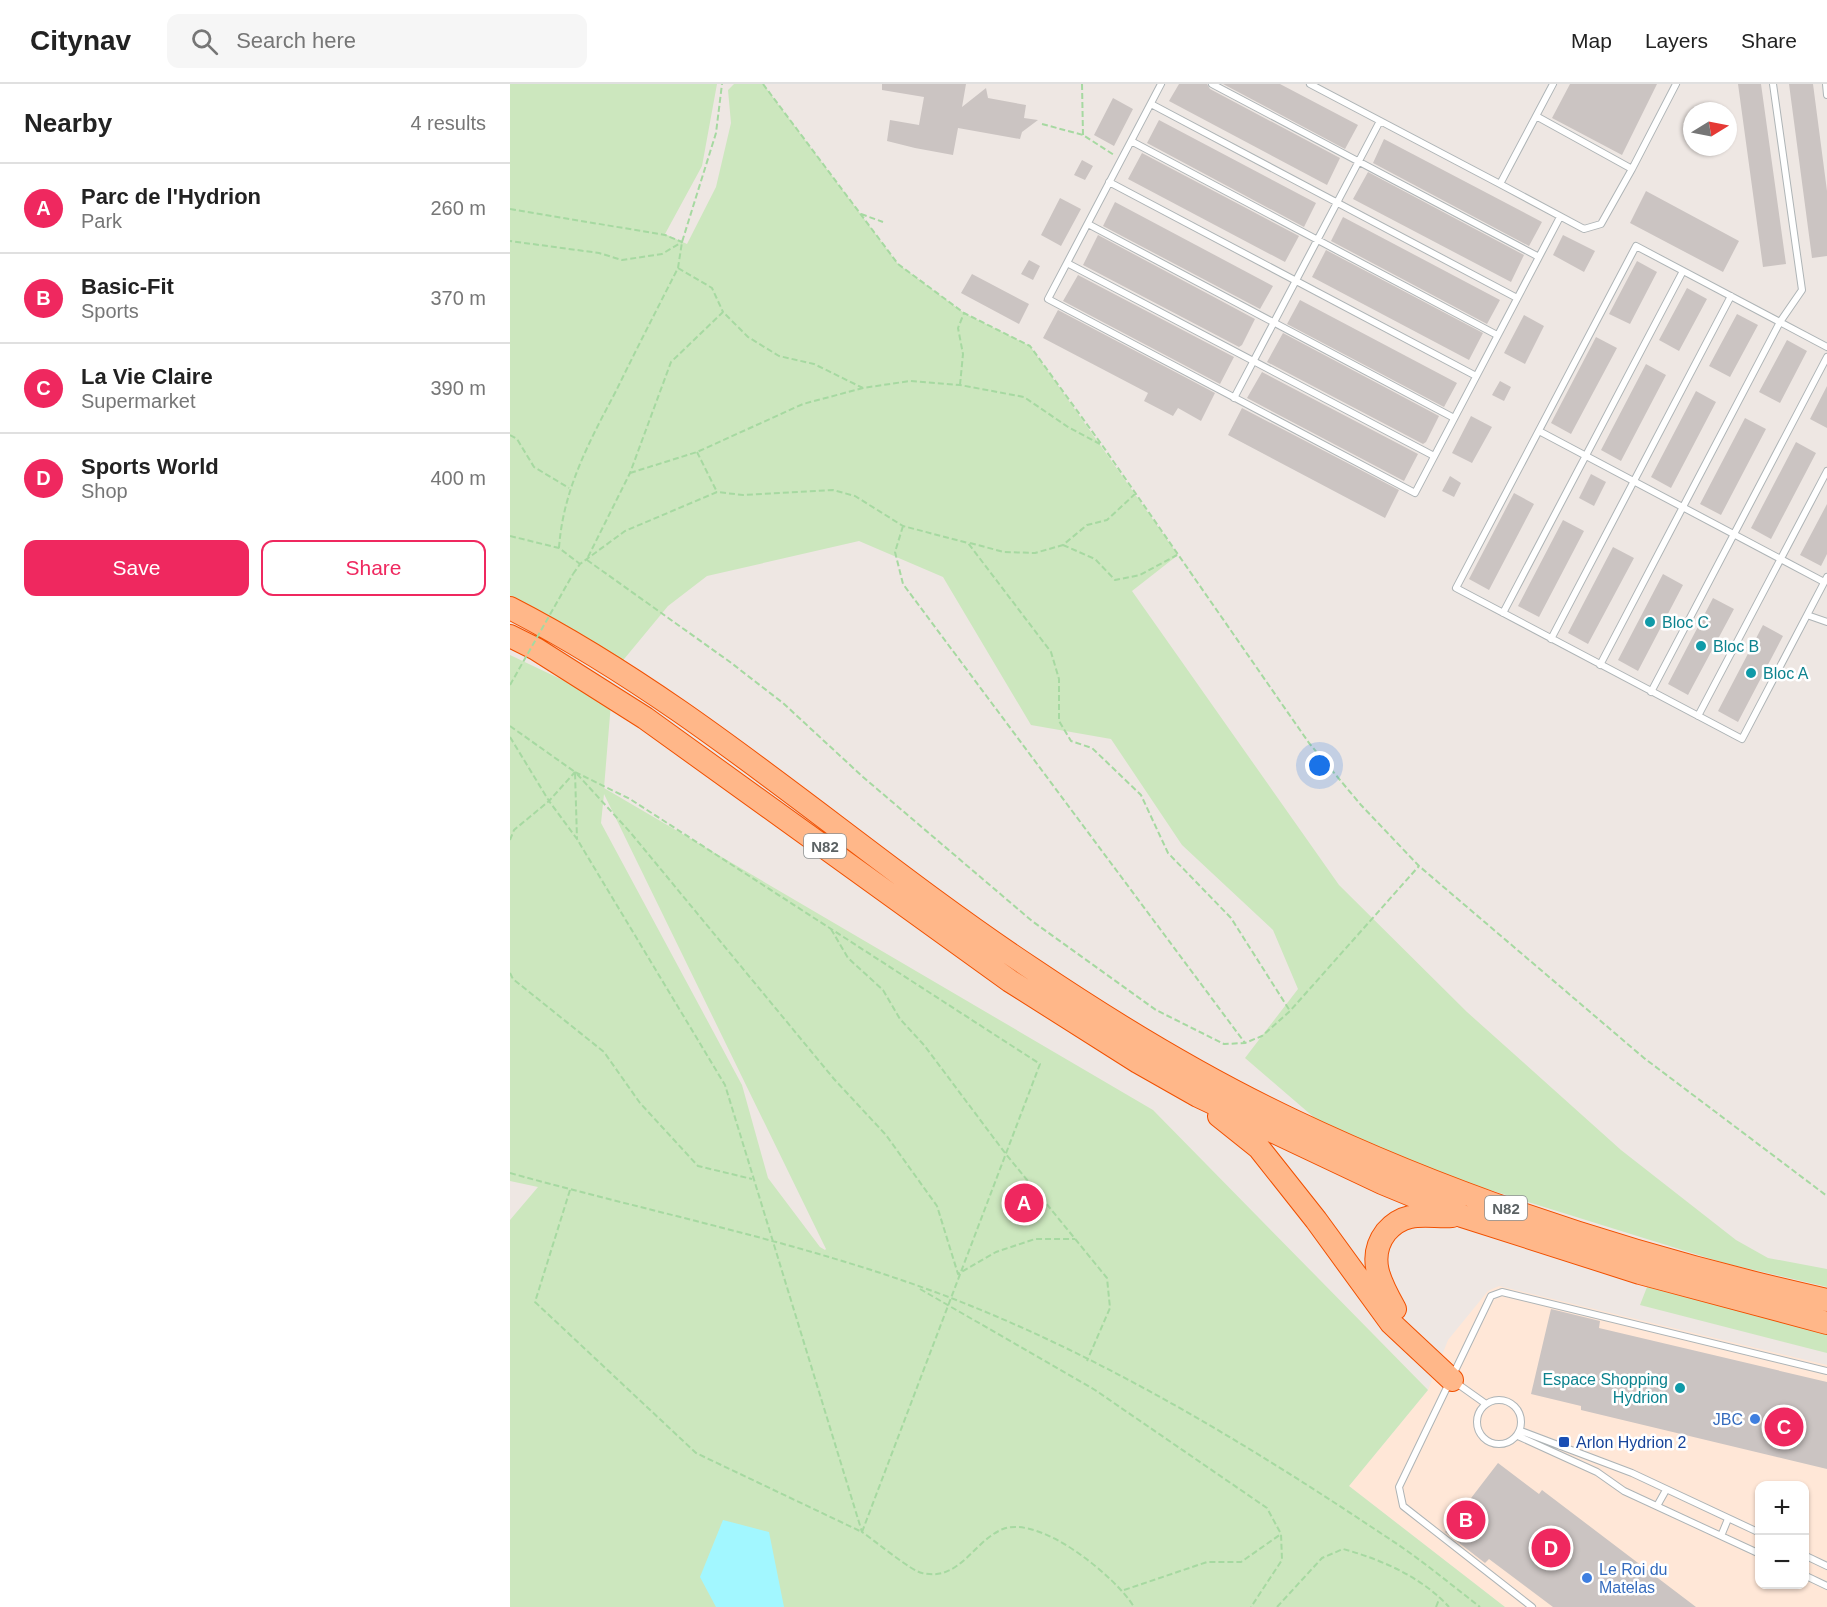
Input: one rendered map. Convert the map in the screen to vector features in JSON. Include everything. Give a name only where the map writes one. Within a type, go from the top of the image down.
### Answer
[{"type":"highway","name":"N82","points":[[510,608],[612,668],[699,724],[778,780],[897,873],[1027,966],[1098,1012],[1289,1119],[1387,1163],[1563,1229],[1722,1275],[1827,1300]]},
{"type":"highway","points":[[510,617],[612,668]]},
{"type":"highway","name":"N82","points":[[510,636],[536,649],[645,718],[1010,981],[1138,1062],[1198,1096],[1372,1178],[1462,1216],[1640,1274],[1827,1323]]},
{"type":"highway","points":[[1198,1096],[1229,1126],[1259,1148],[1316,1220],[1391,1323],[1452,1380]]},
{"type":"highway","points":[[1452,1380],[1435,1351],[1395,1310],[1382,1287],[1375,1264],[1378,1242],[1391,1226],[1410,1216],[1462,1216]]},
{"type":"lane","points":[[1161,84],[1048,299],[1414,493],[1560,217]]},
{"type":"lane","points":[[1212,84],[1539,257]]},
{"type":"lane","points":[[1310,84],[1584,229],[1601,224],[1676,84]]},
{"type":"lane","points":[[1500,184],[1553,84]]},
{"type":"lane","points":[[1600,665],[1780,322],[1802,290],[1773,84]]},
{"type":"lane","points":[[1826,84],[1827,95]]},
{"type":"lane","points":[[1151,104],[1517,298]]},
{"type":"lane","points":[[1536,116],[1632,169]]},
{"type":"lane","points":[[1234,398],[1380,121]]},
{"type":"lane","points":[[1131,141],[1497,335]]},
{"type":"lane","points":[[1109,182],[1476,376]]},
{"type":"lane","points":[[1088,224],[1454,417]]},
{"type":"lane","points":[[1539,431],[1781,559],[1826,580],[1742,740],[1456,588],[1636,246],[1827,347]]},
{"type":"lane","points":[[1067,262],[1434,456]]},
{"type":"lane","points":[[1503,613],[1683,271]]},
{"type":"lane","points":[[1551,639],[1731,296]]},
{"type":"lane","points":[[1651,692],[1827,357]]},
{"type":"lane","points":[[1698,716],[1827,471]]},
{"type":"lane","points":[[1807,615],[1827,622]]},
{"type":"lane","points":[[1532,1607],[1403,1506],[1400,1487],[1491,1296],[1502,1292],[1827,1371]]},
{"type":"lane","points":[[1452,1380],[1486,1404]]},
{"type":"lane","points":[[1498,1400],[1511,1402],[1522,1418],[1519,1433],[1505,1444],[1497,1445],[1486,1440],[1478,1429],[1477,1422],[1481,1408],[1498,1400]]},
{"type":"lane","points":[[1519,1433],[1632,1473],[1755,1531]]},
{"type":"lane","points":[[1519,1433],[1597,1472],[1624,1491],[1755,1552]]},
{"type":"lane","points":[[1657,1506],[1666,1490]]},
{"type":"lane","points":[[1721,1536],[1728,1519]]},
{"type":"lane","points":[[1809,1557],[1827,1566]]},
{"type":"lane","points":[[1809,1577],[1827,1586]]},
{"type":"path","points":[[559,548],[560,527],[569,489],[583,455],[678,268],[682,242],[716,133],[722,84]]},
{"type":"path","points":[[763,84],[898,264],[964,313],[1030,346],[1102,445],[1309,743],[1361,805],[1419,866],[1644,1058],[1827,1196]]},
{"type":"path","points":[[1082,84],[1083,135]]},
{"type":"path","points":[[1042,124],[1083,135],[1121,160]]},
{"type":"path","points":[[510,209],[665,235],[682,242]]},
{"type":"path","points":[[858,213],[882,222]]},
{"type":"path","points":[[510,241],[599,253],[622,260],[662,254],[682,242]]},
{"type":"path","points":[[678,268],[712,288],[723,312],[748,338],[779,356],[814,364],[863,388]]},
{"type":"path","points":[[587,560],[630,473],[671,362],[723,312]]},
{"type":"path","points":[[960,385],[963,354],[958,328],[964,313]]},
{"type":"path","points":[[630,473],[697,452],[803,404],[863,388],[910,381],[960,385],[1024,397],[1068,427],[1102,445]]},
{"type":"path","points":[[510,435],[517,440],[534,467],[569,489]]},
{"type":"path","points":[[697,452],[717,492]]},
{"type":"path","points":[[510,685],[580,564],[625,531],[717,492],[743,495],[833,490],[855,496],[903,526],[1004,552],[1035,553],[1063,545],[1087,525],[1107,520],[1136,494]]},
{"type":"path","points":[[903,526],[895,552],[903,584],[1245,1043]]},
{"type":"path","points":[[510,536],[559,548],[580,564]]},
{"type":"path","points":[[968,543],[1051,652],[1059,679],[1059,721],[1071,741],[1092,748],[1141,795],[1168,854],[1231,918],[1290,1011]]},
{"type":"path","points":[[1063,545],[1095,559],[1114,580],[1140,575],[1178,555]]},
{"type":"path","points":[[587,560],[730,662],[783,704],[863,777],[1032,921],[1156,1010],[1224,1044],[1245,1043],[1262,1035],[1290,1011],[1419,866]]},
{"type":"path","points":[[510,726],[575,772],[630,799],[1040,1064],[946,1305],[862,1532]]},
{"type":"path","points":[[510,737],[549,801],[577,839],[725,1085],[862,1532]]},
{"type":"path","points":[[510,840],[514,830],[549,801],[575,772]]},
{"type":"path","points":[[575,772],[577,839]]},
{"type":"path","points":[[575,772],[630,832],[834,1079],[886,1135],[938,1206],[958,1274]]},
{"type":"path","points":[[830,927],[848,958],[884,990],[900,1019],[924,1045],[1005,1153],[1107,1278],[1110,1308],[1087,1361]]},
{"type":"path","points":[[510,973],[513,979],[604,1052],[639,1103],[698,1166],[752,1179]]},
{"type":"path","points":[[510,1173],[771,1240],[949,1298],[1013,1324],[1087,1361],[1261,1457],[1388,1537],[1480,1607]]},
{"type":"path","points":[[570,1190],[535,1302],[696,1453],[862,1532],[921,1573],[949,1573],[1001,1530],[1017,1526],[1059,1540],[1124,1590],[1134,1607]]},
{"type":"path","points":[[958,1274],[996,1252],[1035,1239],[1075,1239]]},
{"type":"path","points":[[915,1287],[1095,1390],[1267,1508],[1281,1534],[1282,1560],[1251,1607]]},
{"type":"path","points":[[1124,1590],[1207,1562],[1241,1562],[1281,1534]]},
{"type":"path","points":[[1277,1607],[1322,1558],[1342,1549],[1379,1559],[1440,1597],[1449,1607]]},
{"type":"path","points":[[1436,1607],[1440,1597]]},
{"type":"shaded area","points":[[1499,1286],[1827,1365],[1827,1607],[1505,1607],[1349,1486],[1428,1390],[1448,1340],[1488,1291]]},
{"type":"green space","points":[[510,84],[717,84],[702,166],[665,234],[687,244],[716,187],[731,123],[728,90],[734,84],[763,84],[898,264],[964,313],[1030,346],[1178,555],[1132,591],[1339,885],[1467,1012],[1621,1150],[1736,1240],[1768,1258],[1827,1269],[1827,1287],[1724,1263],[1461,1181],[1324,1126],[1245,1058],[1298,989],[1273,930],[1182,845],[1111,739],[1031,725],[943,577],[859,541],[707,576],[668,606],[620,664],[510,599]]},
{"type":"green space","points":[[510,655],[611,703],[604,788],[1153,1110],[1428,1390],[1349,1486],[1505,1607],[510,1607],[510,1220],[538,1187],[510,1181]],"holes":[[[604,794],[826,1249],[820,1247],[768,1178],[742,1085],[601,823]]]},
{"type":"green space","points":[[1647,1287],[1827,1334],[1827,1353],[1640,1305]]},
{"type":"water","points":[[723,1520],[769,1532],[784,1607],[716,1607],[700,1577]]},
{"type":"building","points":[[882,84],[966,84],[962,107],[986,88],[988,98],[1026,105],[1024,118],[1038,120],[1022,132],[1020,139],[958,128],[953,155],[915,148],[887,141],[890,120],[919,125],[924,97],[882,90]]},
{"type":"building","points":[[1179,84],[1207,84],[1210,89],[1340,158],[1327,185],[1169,101]]},
{"type":"building","points":[[1223,84],[1280,84],[1358,125],[1345,149]]},
{"type":"building","points":[[1570,84],[1657,84],[1622,155],[1552,118]]},
{"type":"building","points":[[1738,84],[1761,84],[1786,264],[1763,267]]},
{"type":"building","points":[[1789,84],[1813,84],[1827,191],[1827,256],[1812,258]]},
{"type":"building","points":[[1113,98],[1133,109],[1114,146],[1094,135]]},
{"type":"building","points":[[1159,120],[1316,203],[1304,227],[1147,143]]},
{"type":"building","points":[[1384,139],[1542,222],[1529,246],[1373,163]]},
{"type":"building","points":[[1142,153],[1299,236],[1285,262],[1128,179]]},
{"type":"building","points":[[1082,160],[1093,166],[1085,180],[1074,175]]},
{"type":"building","points":[[1368,172],[1524,255],[1511,282],[1353,199]]},
{"type":"building","points":[[1646,191],[1739,241],[1723,272],[1630,223]]},
{"type":"building","points":[[1060,198],[1081,209],[1061,246],[1041,235]]},
{"type":"building","points":[[1115,202],[1273,286],[1260,309],[1103,226]]},
{"type":"building","points":[[1343,217],[1500,300],[1487,324],[1331,241]]},
{"type":"building","points":[[1098,235],[1255,319],[1242,345],[1239,347],[1083,265]]},
{"type":"building","points":[[1563,235],[1595,251],[1584,272],[1553,255]]},
{"type":"building","points":[[1326,250],[1483,333],[1469,360],[1312,277]]},
{"type":"building","points":[[1029,260],[1040,266],[1033,280],[1021,274]]},
{"type":"building","points":[[1637,261],[1657,272],[1630,324],[1609,314]]},
{"type":"building","points":[[972,274],[1029,304],[1019,324],[961,293]]},
{"type":"building","points":[[1078,275],[1234,357],[1220,384],[1063,301]]},
{"type":"building","points":[[1687,288],[1707,299],[1679,351],[1659,340]]},
{"type":"building","points":[[1300,300],[1457,383],[1444,407],[1287,324]]},
{"type":"building","points":[[1058,310],[1215,393],[1201,421],[1178,408],[1173,416],[1144,401],[1148,393],[1043,338]]},
{"type":"building","points":[[1737,314],[1758,325],[1730,377],[1709,366]]},
{"type":"building","points":[[1524,315],[1544,326],[1525,364],[1504,353]]},
{"type":"building","points":[[1283,333],[1439,416],[1426,442],[1423,444],[1267,362]]},
{"type":"building","points":[[1596,337],[1617,348],[1571,434],[1551,423]]},
{"type":"building","points":[[1787,340],[1807,351],[1780,403],[1759,392]]},
{"type":"building","points":[[1646,364],[1666,375],[1621,461],[1601,450]]},
{"type":"building","points":[[1262,372],[1418,454],[1404,481],[1247,398]]},
{"type":"building","points":[[1500,381],[1511,387],[1504,401],[1492,395]]},
{"type":"building","points":[[1827,386],[1827,428],[1810,419]]},
{"type":"building","points":[[1696,391],[1716,402],[1671,488],[1651,477]]},
{"type":"building","points":[[1242,408],[1399,490],[1385,518],[1228,435]]},
{"type":"building","points":[[1471,416],[1492,427],[1472,463],[1452,453]]},
{"type":"building","points":[[1745,418],[1766,429],[1721,515],[1700,504]]},
{"type":"building","points":[[1796,442],[1816,453],[1771,539],[1751,528]]},
{"type":"building","points":[[1591,474],[1606,482],[1594,506],[1579,498]]},
{"type":"building","points":[[1450,476],[1461,483],[1454,497],[1442,491]]},
{"type":"building","points":[[1514,493],[1534,504],[1489,590],[1469,579]]},
{"type":"building","points":[[1827,504],[1827,554],[1821,566],[1800,555]]},
{"type":"building","points":[[1563,520],[1584,531],[1539,617],[1518,606]]},
{"type":"building","points":[[1613,547],[1634,558],[1588,644],[1568,633]]},
{"type":"building","name":"Bloc C","points":[[1663,574],[1683,585],[1638,671],[1618,660]]},
{"type":"building","name":"Bloc B","points":[[1713,598],[1734,609],[1688,695],[1668,684]]},
{"type":"building","name":"Bloc A","points":[[1763,625],[1783,636],[1738,722],[1718,711]]},
{"type":"building","name":"Espace Shopping Hydrion","points":[[1551,1309],[1600,1321],[1599,1328],[1827,1382],[1827,1469],[1581,1410],[1581,1406],[1531,1394]]},
{"type":"building","points":[[1498,1463],[1539,1494],[1542,1490],[1696,1607],[1553,1607],[1489,1559],[1485,1563],[1445,1532]]},
{"type":"place","name":"Bloc C","points":[[1650,622]]},
{"type":"place","name":"Bloc B","points":[[1701,646]]},
{"type":"place","name":"Bloc A","points":[[1751,673]]},
{"type":"place","name":"Parc de l'Hydrion","points":[[1024,1203]]},
{"type":"place","name":"Espace Shopping Hydrion","points":[[1680,1388]]},
{"type":"place","name":"JBC","points":[[1755,1419]]},
{"type":"place","name":"La Vie Claire","points":[[1784,1427]]},
{"type":"place","name":"Arlon Hydrion 2","points":[[1564,1442]]},
{"type":"place","name":"Basic-Fit","points":[[1466,1520]]},
{"type":"place","name":"Sports World","points":[[1551,1548]]},
{"type":"place","name":"Le Roi du Matelas","points":[[1587,1578]]}]
